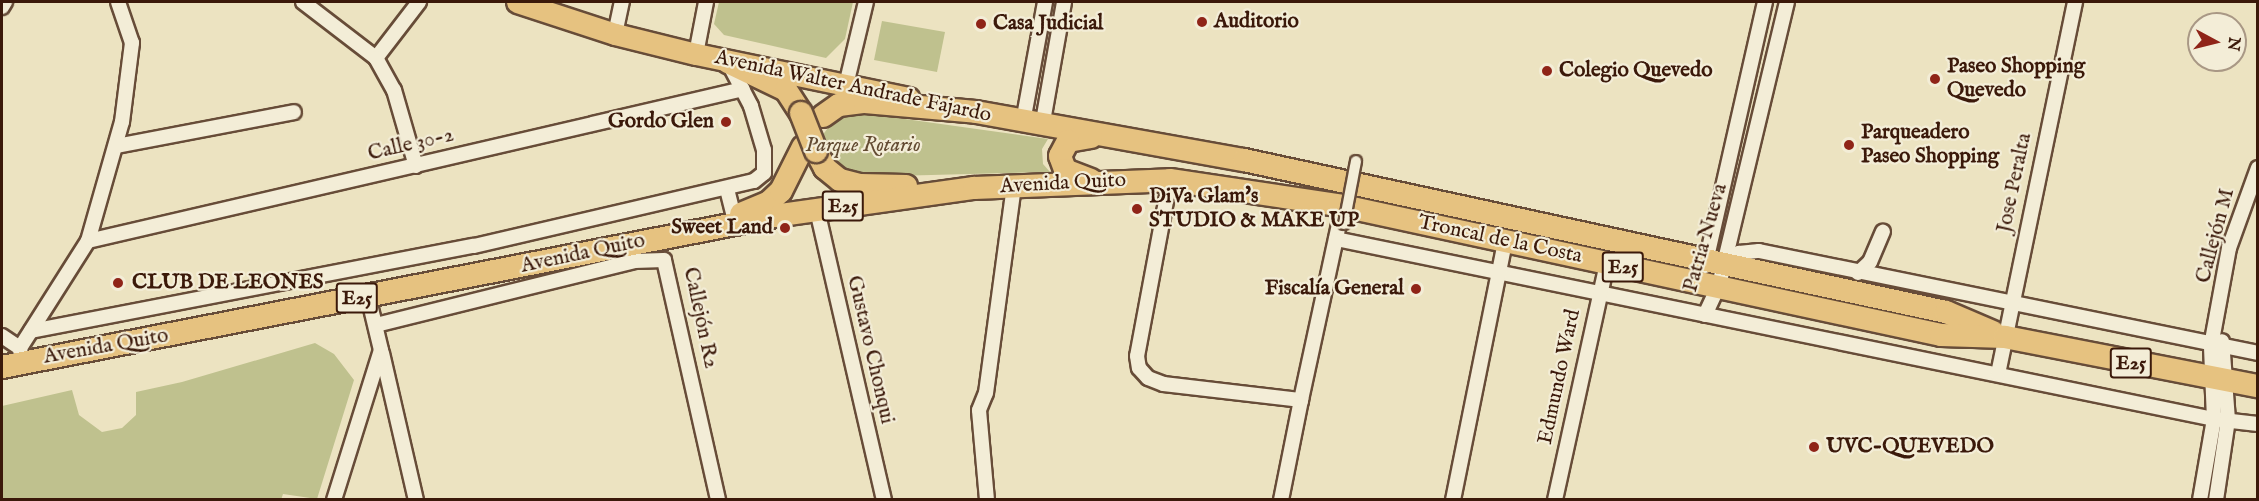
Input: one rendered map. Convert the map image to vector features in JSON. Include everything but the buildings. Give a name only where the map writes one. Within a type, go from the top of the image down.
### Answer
[{"type":"highway","points":[[712,227],[775,197],[810,149],[812,115],[786,90],[728,62]]},
{"type":"highway","points":[[812,115],[839,105],[865,102],[976,112]]},
{"type":"highway","name":"Avenida Walter Andrade Fajardo","points":[[976,112],[1104,137],[1193,150]]},
{"type":"highway","points":[[1100,183],[1070,174],[1060,164],[1060,156],[1068,141],[1104,137]]},
{"type":"highway","points":[[810,149],[825,168],[849,184],[974,188]]},
{"type":"highway","name":"Troncal de la Costa","points":[[1193,150],[1713,273],[1941,334],[2005,338],[2219,381],[2258,386]]},
{"type":"highway","name":"Troncal de la Costa","points":[[1170,180],[1343,215],[1505,241],[1607,264],[1713,273]]},
{"type":"highway","name":"Avenida Quito","points":[[15,359],[368,296],[712,227],[818,210],[974,188],[1170,180]]},
{"type":"main road","name":"Avenida Walter Andrade Fajardo","points":[[517,2],[615,34],[728,62],[976,112]]},
{"type":"street","points":[[2,7],[5,2]]},
{"type":"street","points":[[15,359],[88,241],[116,146],[132,43],[118,2]]},
{"type":"street","points":[[303,2],[376,58],[394,90],[416,166]]},
{"type":"street","points":[[376,58],[419,2]]},
{"type":"street","points":[[615,34],[622,2]]},
{"type":"street","points":[[696,54],[706,2]]},
{"type":"street","points":[[846,85],[866,2]]},
{"type":"street","points":[[1032,124],[1045,2]]},
{"type":"street","points":[[1032,124],[1064,2]]},
{"type":"street","name":"Patria Nueva","points":[[1705,315],[1766,2]]},
{"type":"street","name":"Patria Nueva","points":[[1713,273],[1787,2]]},
{"type":"street","name":"Jose Peralta","points":[[1998,374],[2075,2]]},
{"type":"street","points":[[31,331],[474,246],[727,189],[760,178],[765,167],[759,128],[743,89],[728,62]]},
{"type":"street","name":"Calle 30-2","points":[[88,241],[743,89]]},
{"type":"street","points":[[116,146],[294,112]]},
{"type":"street","points":[[1281,500],[1336,239],[1356,161]]},
{"type":"street","name":"Callejón M","points":[[2221,419],[2217,315],[2229,248],[2258,168]]},
{"type":"street","points":[[1170,180],[1137,356],[1139,368],[1148,378],[1164,384],[1301,400]]},
{"type":"street","points":[[987,500],[979,410],[986,393],[1014,185]]},
{"type":"street","points":[[727,189],[734,217]]},
{"type":"street","name":"Gustavo Chonqui","points":[[818,210],[884,500]]},
{"type":"street","points":[[1858,273],[1870,262],[1883,232],[1881,262],[1890,279]]},
{"type":"street","points":[[1336,239],[2221,419],[2258,424]]},
{"type":"street","points":[[1453,500],[1505,241]]},
{"type":"street","points":[[1713,273],[1739,253],[1759,251],[2217,347],[2258,353]]},
{"type":"street","name":"Callejón R2","points":[[376,325],[634,261],[664,260],[718,500]]},
{"type":"street","name":"Edmundo Ward","points":[[1555,500],[1607,264]]},
{"type":"street","points":[[368,296],[416,500]]},
{"type":"street","points":[[2,336],[15,359]]},
{"type":"street","points":[[334,500],[381,350]]},
{"type":"street","points":[[2200,500],[2221,419]]},
{"type":"street","points":[[2216,500],[2221,419]]},
{"type":"green space","points":[[719,2],[853,2],[845,39],[826,58],[724,35],[714,24]]},
{"type":"green space","points":[[882,21],[945,32],[937,72],[874,60]]},
{"type":"green space","name":"Parque Rotario","points":[[862,113],[1048,139],[1042,149],[1043,164],[1050,172],[854,177],[834,165],[821,137],[835,119]]},
{"type":"green space","points":[[315,343],[334,354],[354,380],[317,499],[283,494],[281,500],[2,499],[2,406],[72,390],[79,415],[102,432],[122,428],[136,415],[136,392],[182,382]]},
{"type":"place","name":"Auditorio","points":[[1202,22]]},
{"type":"place","name":"Casa Judicial","points":[[981,24]]},
{"type":"place","name":"Colegio Quevedo","points":[[1547,71]]},
{"type":"place","name":"Paseo Shopping Quevedo","points":[[1935,79]]},
{"type":"place","name":"Gordo Glen","points":[[726,122]]},
{"type":"place","name":"Parqueadero Paseo Shopping","points":[[1849,145]]},
{"type":"place","name":"DiVa Glam's STUDIO & MAKE UP","points":[[1137,209]]},
{"type":"place","name":"Sweet Land","points":[[785,228]]},
{"type":"place","name":"CLUB DE LEONES","points":[[118,283]]},
{"type":"place","name":"Fiscalía General","points":[[1416,289]]},
{"type":"place","name":"UVC-QUEVEDO","points":[[1814,447]]}]
